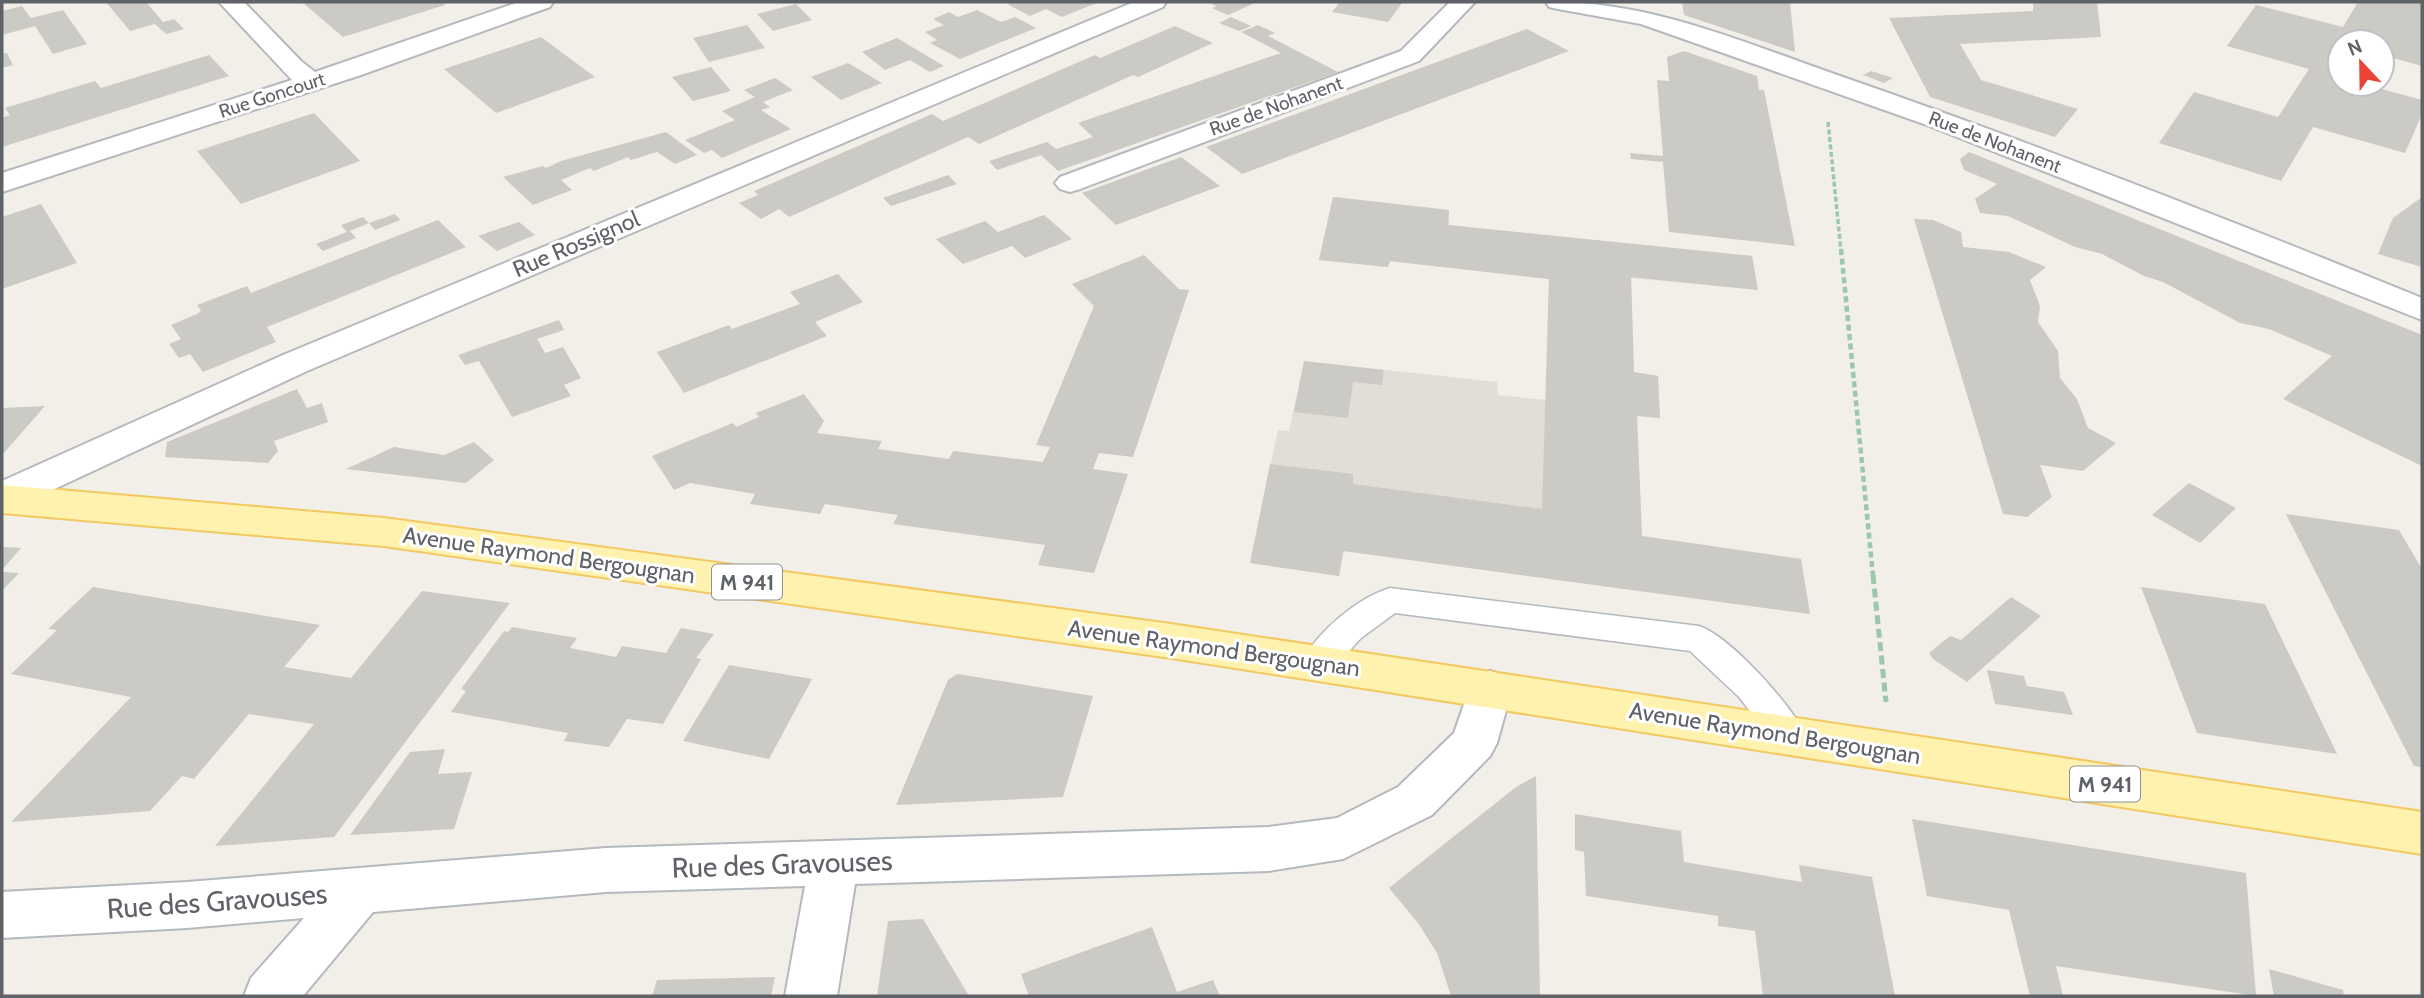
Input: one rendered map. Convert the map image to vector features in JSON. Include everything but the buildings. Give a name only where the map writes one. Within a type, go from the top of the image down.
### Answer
[{"type":"main road","name":"Avenue Raymond Bergougnan","points":[[2,498],[384,532],[1318,663],[2422,833]]},
{"type":"street","points":[[231,2],[292,67],[311,82]]},
{"type":"street","name":"Rue Goncourt","points":[[2,183],[311,82],[541,2]]},
{"type":"street","name":"Rue Rossignol","points":[[2,498],[295,363],[1154,2]]},
{"type":"street","name":"Rue de Nohanent","points":[[1070,183],[1410,56],[1463,2]]},
{"type":"street","name":"Rue de Nohanent","points":[[1558,2],[1602,5],[1646,17],[1824,80],[2105,184],[2422,310]]},
{"type":"street","name":"Rue des Gravouses","points":[[2,915],[187,905],[606,870],[1269,849],[1343,838],[1415,802],[1474,743],[1490,689]]},
{"type":"street","points":[[811,996],[834,862]]},
{"type":"street","points":[[270,996],[359,890]]},
{"type":"lane","points":[[1318,663],[1349,629],[1390,600],[1699,639],[1751,687],[1788,735]]},
{"type":"path","points":[[1824,80],[1887,707]]},
{"type":"shaded area","points":[[1333,197],[1449,210],[1449,225],[1752,256],[1758,290],[1631,278],[1634,372],[1658,376],[1660,418],[1637,416],[1642,536],[1801,559],[1810,614],[1344,551],[1339,576],[1250,563],[1278,430],[1289,431],[1304,361],[1497,382],[1498,395],[1546,400],[1549,279],[1390,261],[1388,267],[1319,260]]}]
